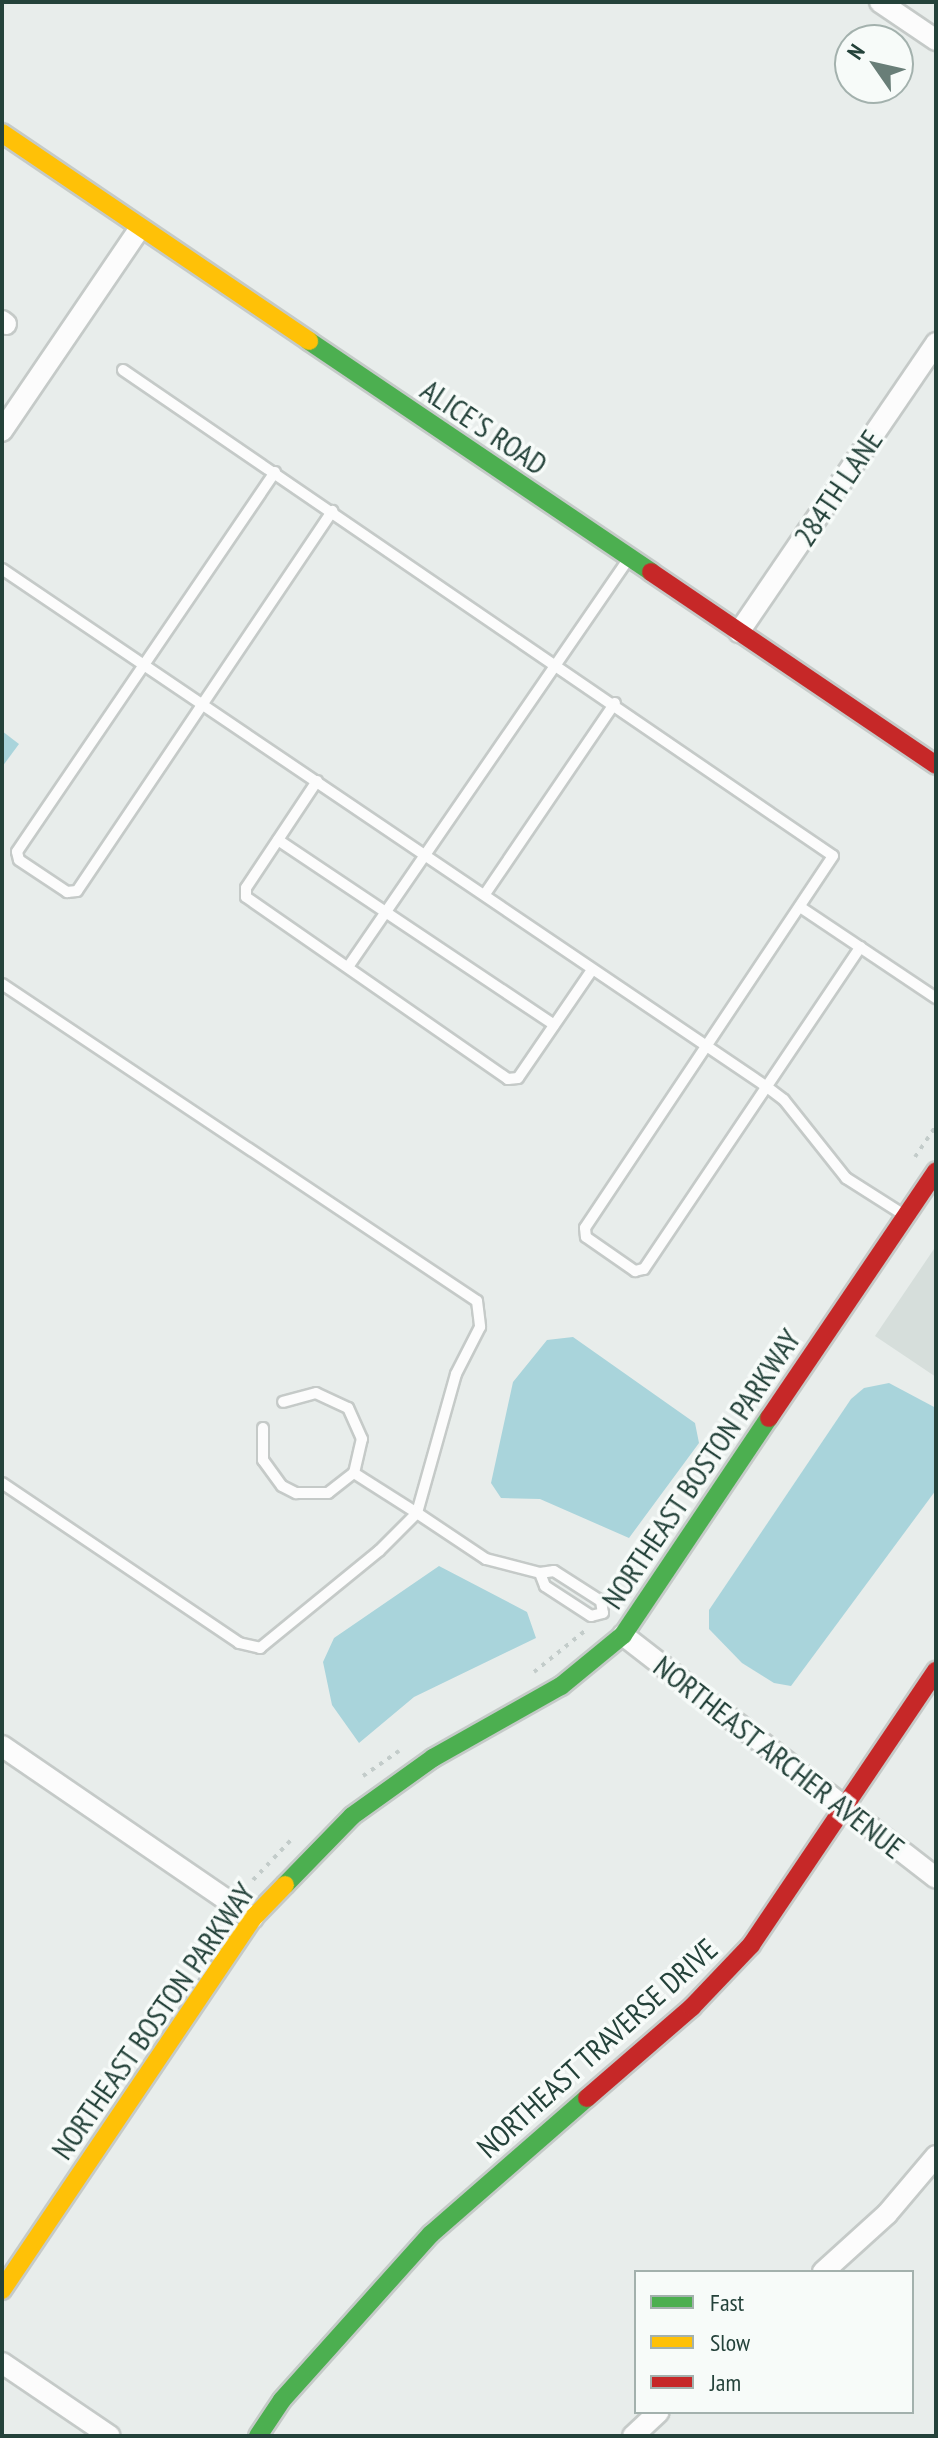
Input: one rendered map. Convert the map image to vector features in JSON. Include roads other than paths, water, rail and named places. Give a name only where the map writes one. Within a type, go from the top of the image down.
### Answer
[{"type":"street","points":[[880,2],[936,40]]},
{"type":"street","name":"ALICE'S ROAD","points":[[2,133],[936,765]]},
{"type":"street","points":[[2,431],[140,228]]},
{"type":"street","name":"284TH LANE","points":[[739,632],[936,343]]},
{"type":"street","name":"NORTHEAST BOSTON PARKWAY","points":[[2,2290],[253,1918],[352,1816],[433,1758],[561,1686],[623,1635],[936,1171]]},
{"type":"street","name":"NORTHEAST ARCHER AVENUE","points":[[623,1635],[936,1878]]},
{"type":"street","name":"NORTHEAST TRAVERSE DRIVE","points":[[258,2436],[282,2400],[431,2234],[692,2007],[751,1945],[936,1671]]},
{"type":"street","points":[[2,1746],[253,1918]]},
{"type":"street","points":[[825,2270],[887,2214],[936,2156]]},
{"type":"street","points":[[2,2363],[110,2436]]},
{"type":"street","points":[[633,2436],[657,2414]]},
{"type":"lane","points":[[123,370],[556,662],[829,851],[831,862],[585,1228],[586,1237],[635,1271],[644,1269],[860,947]]},
{"type":"lane","points":[[275,472],[17,852],[19,860],[67,892],[77,891],[332,511]]},
{"type":"lane","points":[[348,967],[629,558]]},
{"type":"lane","points":[[2,569],[767,1087],[784,1100],[846,1178],[906,1216]]},
{"type":"lane","points":[[485,894],[615,703]]},
{"type":"lane","points":[[317,781],[246,888],[246,897],[513,1080],[592,970]]},
{"type":"lane","points":[[278,840],[554,1025]]},
{"type":"lane","points":[[800,907],[936,998]]},
{"type":"lane","points":[[2,984],[477,1301],[480,1327],[456,1374],[417,1513],[379,1551],[260,1648],[239,1643],[2,1483]]},
{"type":"lane","points":[[263,1428],[263,1460],[270,1475],[289,1490],[328,1493],[354,1473],[362,1439],[348,1408],[316,1393],[283,1402]]},
{"type":"lane","points":[[354,1473],[486,1559],[540,1573],[554,1571],[601,1601],[604,1614],[623,1635]]},
{"type":"lane","points":[[540,1573],[545,1586],[591,1616],[604,1614]]},
{"type":"water","points":[[2,731],[19,744],[2,767]]},
{"type":"water","points":[[573,1337],[695,1423],[699,1443],[629,1538],[540,1499],[501,1498],[491,1483],[513,1382],[547,1340]]},
{"type":"water","points":[[889,1383],[936,1408],[936,1490],[791,1686],[774,1683],[742,1663],[709,1629],[709,1610],[851,1399],[864,1388]]},
{"type":"water","points":[[439,1566],[527,1612],[536,1638],[414,1697],[359,1743],[332,1705],[323,1662],[334,1638]]}]
